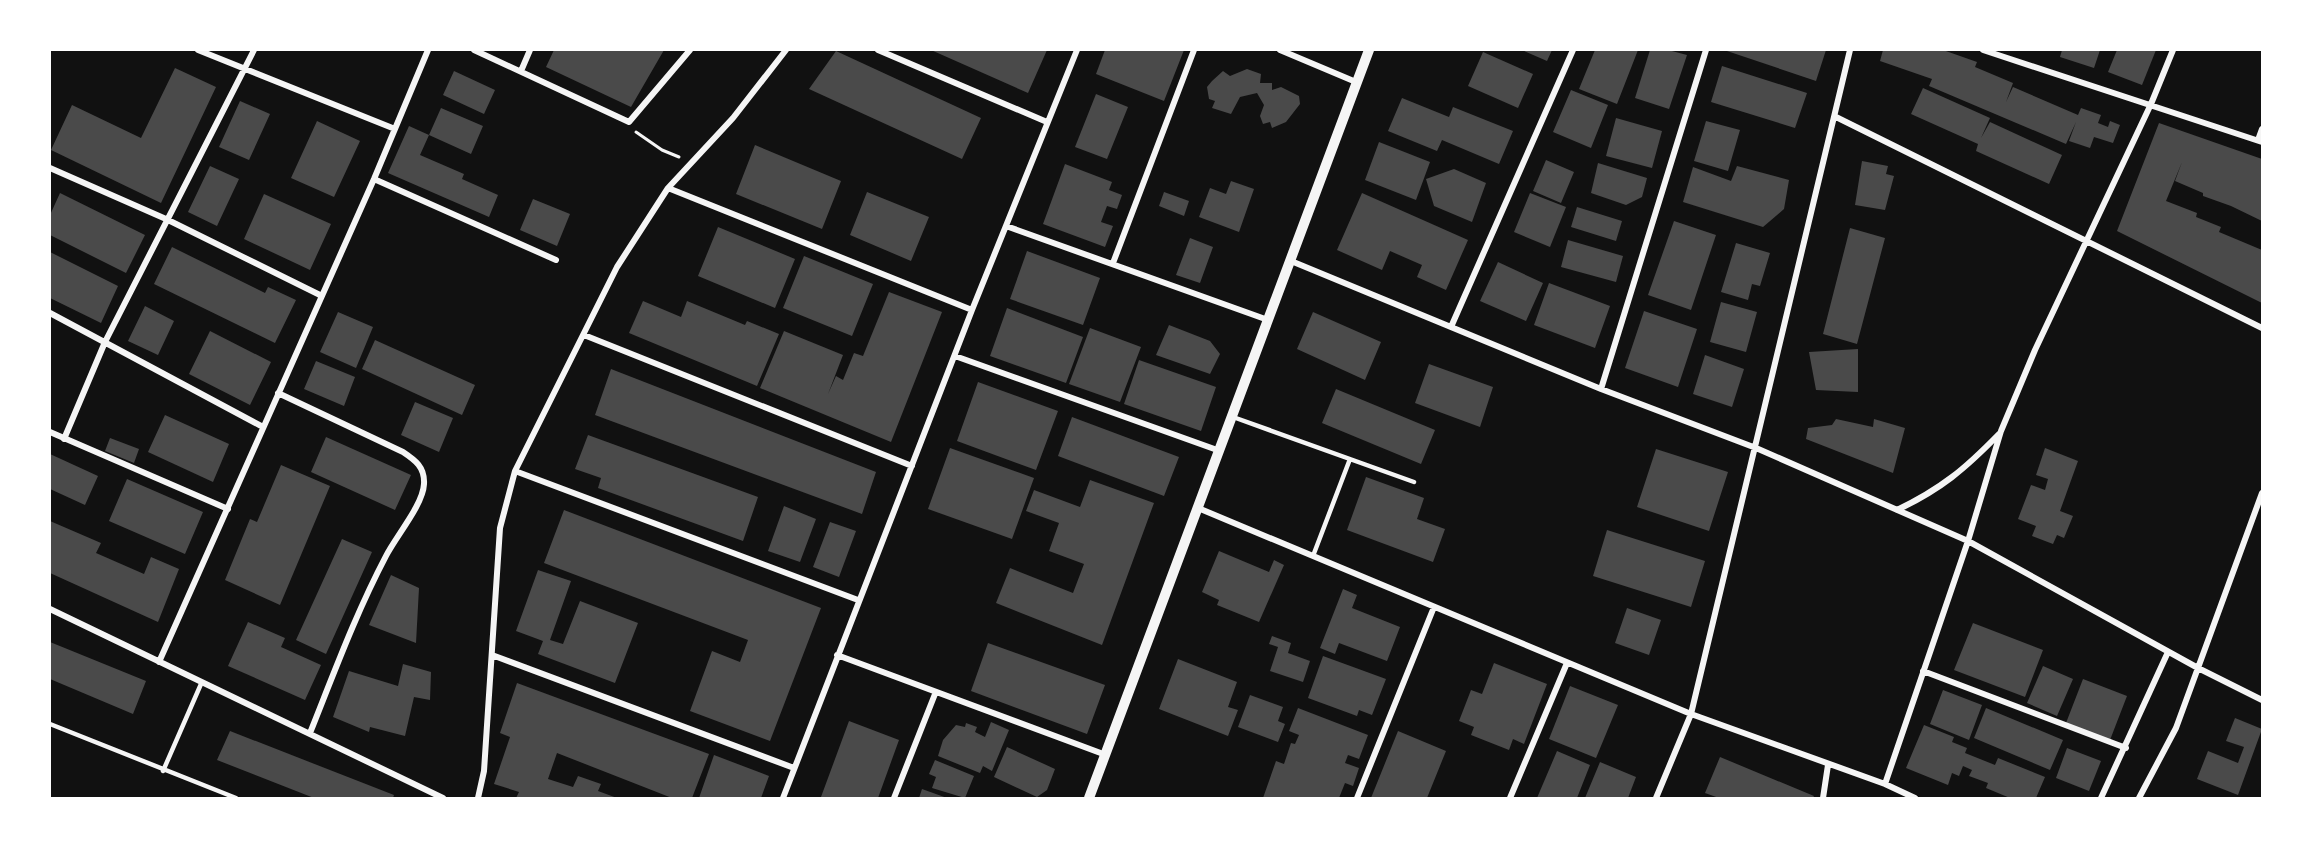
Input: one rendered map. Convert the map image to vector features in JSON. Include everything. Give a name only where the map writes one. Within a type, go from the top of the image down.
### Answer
[{"type":"street","points":[[198,50],[395,129]]},
{"type":"street","points":[[64,439],[105,342],[254,50]]},
{"type":"street","points":[[159,662],[374,179],[428,50]]},
{"type":"street","points":[[474,50],[629,122],[690,50]]},
{"type":"street","points":[[521,71],[530,50]]},
{"type":"street","points":[[478,798],[484,771],[492,655],[493,596],[500,528],[515,471],[616,267],[668,188],[733,118],[786,50]]},
{"type":"street","points":[[878,50],[1047,122]]},
{"type":"street","points":[[783,798],[858,600],[1077,50]]},
{"type":"street","points":[[1113,263],[1194,50]]},
{"type":"street","points":[[1280,50],[1356,82]]},
{"type":"street","points":[[1089,798],[1369,50]]},
{"type":"street","points":[[1451,327],[1573,50]]},
{"type":"street","points":[[1601,389],[1706,50]]},
{"type":"street","points":[[1656,798],[1691,714],[1836,117],[1850,50]]},
{"type":"street","points":[[1986,50],[2260,141],[2262,129]]},
{"type":"street","points":[[1885,784],[1968,541],[2001,431],[2035,350],[2151,104],[2173,50]]},
{"type":"street","points":[[1836,117],[2262,328]]},
{"type":"street","points":[[50,168],[166,219],[322,296]]},
{"type":"street","points":[[374,179],[556,260]]},
{"type":"street","points":[[668,188],[972,310]]},
{"type":"street","points":[[1006,226],[1268,320]]},
{"type":"street","points":[[1291,261],[1601,389],[1756,448],[1968,541],[2168,652],[2262,700]]},
{"type":"street","points":[[50,313],[263,427]]},
{"type":"street","points":[[584,335],[912,466]]},
{"type":"street","points":[[955,356],[1220,451]]},
{"type":"street","points":[[278,393],[403,452],[420,465],[424,480],[422,494],[386,555],[352,629],[310,733]]},
{"type":"street","points":[[1897,510],[1931,494],[1965,469],[2001,431]]},
{"type":"street","points":[[50,432],[228,509]]},
{"type":"street","points":[[515,471],[858,600]]},
{"type":"street","points":[[2139,798],[2176,728],[2262,494]]},
{"type":"street","points":[[1198,508],[1691,714],[1885,784],[1915,798]]},
{"type":"street","points":[[1357,798],[1434,607]]},
{"type":"street","points":[[50,609],[201,684],[310,733],[443,798]]},
{"type":"street","points":[[2101,798],[2126,748],[2168,652]]},
{"type":"street","points":[[492,655],[794,768]]},
{"type":"street","points":[[837,655],[935,694],[1106,755]]},
{"type":"street","points":[[1510,798],[1566,663]]},
{"type":"street","points":[[1923,671],[2126,748]]},
{"type":"street","points":[[894,798],[935,694]]},
{"type":"street","points":[[1823,798],[1828,765]]},
{"type":"lane","points":[[1233,417],[1414,482]]},
{"type":"lane","points":[[1313,556],[1350,459]]},
{"type":"lane","points":[[163,771],[201,684]]},
{"type":"lane","points":[[50,724],[163,771],[236,798]]},
{"type":"path","points":[[645,140],[692,163]]},
{"type":"building","points":[[554,50],[664,50],[631,107],[546,67]]},
{"type":"building","points":[[931,50],[1047,50],[1028,93]]},
{"type":"building","points":[[1105,50],[1184,50],[1164,101],[1096,74]]},
{"type":"building","points":[[1522,50],[1552,50],[1547,61]]},
{"type":"building","points":[[1595,50],[1638,50],[1617,104],[1579,89]]},
{"type":"building","points":[[1650,50],[1668,50],[1687,55],[1669,109],[1635,98]]},
{"type":"building","points":[[1724,50],[1826,50],[1816,81]]},
{"type":"building","points":[[1883,50],[1943,50],[1977,62],[1975,67],[2013,83],[2006,102],[2013,87],[2078,115],[2081,108],[2101,115],[2098,123],[2108,127],[2110,121],[2120,125],[2113,143],[2094,137],[2090,148],[2069,141],[2076,122],[2066,144],[1929,86],[1932,79],[1880,61]]},
{"type":"building","points":[[2062,50],[2100,50],[2094,68],[2060,57]]},
{"type":"building","points":[[2117,50],[2156,50],[2142,85],[2108,72]]},
{"type":"building","points":[[836,51],[981,118],[962,159],[809,89]]},
{"type":"building","points":[[1483,52],[1533,74],[1518,108],[1468,86]]},
{"type":"building","points":[[1722,66],[1807,93],[1795,128],[1711,102]]},
{"type":"building","points":[[175,68],[216,87],[161,203],[51,150],[72,105],[141,138]]},
{"type":"building","points":[[1247,69],[1261,74],[1260,83],[1272,83],[1272,90],[1281,87],[1299,96],[1300,104],[1286,122],[1272,128],[1270,122],[1263,124],[1260,116],[1264,105],[1257,93],[1240,97],[1231,114],[1212,108],[1215,101],[1209,99],[1207,87],[1212,81],[1223,71],[1230,76]]},
{"type":"building","points":[[454,71],[495,90],[484,114],[443,95]]},
{"type":"building","points":[[1923,88],[1990,118],[1981,138],[1990,122],[2062,155],[2049,184],[1976,151],[1978,144],[1911,114]]},
{"type":"building","points":[[1571,90],[1608,105],[1591,148],[1553,132]]},
{"type":"building","points":[[1096,94],[1128,107],[1107,159],[1075,147]]},
{"type":"building","points":[[1402,98],[1449,117],[1453,107],[1513,131],[1499,164],[1442,140],[1437,151],[1388,131]]},
{"type":"building","points":[[240,101],[270,114],[249,160],[219,147]]},
{"type":"building","points":[[441,108],[483,126],[471,154],[429,135]]},
{"type":"building","points":[[1616,118],[1662,131],[1652,168],[1606,156]]},
{"type":"building","points":[[317,121],[360,141],[334,197],[291,178]]},
{"type":"building","points":[[1706,121],[1740,130],[1728,171],[1694,161]]},
{"type":"building","points":[[2159,123],[2262,159],[2262,221],[2203,196],[2203,193],[2175,181],[2182,162],[2166,201],[2197,213],[2196,217],[2221,227],[2219,232],[2262,250],[2262,303],[2117,231]]},
{"type":"building","points":[[409,126],[429,135],[420,155],[464,174],[462,179],[498,195],[489,217],[388,173]]},
{"type":"building","points":[[1379,142],[1430,162],[1416,200],[1365,180]]},
{"type":"building","points":[[755,145],[841,181],[822,229],[736,194]]},
{"type":"building","points":[[1546,160],[1574,172],[1561,203],[1533,191]]},
{"type":"building","points":[[1862,161],[1888,166],[1886,174],[1894,176],[1885,210],[1855,205]]},
{"type":"building","points":[[1598,163],[1647,178],[1642,197],[1626,205],[1591,193]]},
{"type":"building","points":[[1065,164],[1112,182],[1109,190],[1122,195],[1117,209],[1107,206],[1101,222],[1113,226],[1105,247],[1043,224]]},
{"type":"building","points":[[210,166],[239,179],[217,226],[188,212]]},
{"type":"building","points":[[1737,166],[1789,180],[1784,209],[1763,227],[1683,202],[1693,167],[1731,181]]},
{"type":"building","points":[[1454,169],[1486,183],[1472,222],[1434,206],[1426,179]]},
{"type":"building","points":[[1231,181],[1254,189],[1239,232],[1199,217],[1210,188],[1226,194]]},
{"type":"building","points":[[867,192],[929,217],[911,261],[850,235]]},
{"type":"building","points":[[1164,192],[1189,201],[1184,216],[1159,206]]},
{"type":"building","points":[[60,193],[145,235],[126,273],[50,235],[50,215]]},
{"type":"building","points":[[1362,193],[1468,240],[1446,290],[1417,277],[1422,265],[1390,251],[1382,270],[1337,250]]},
{"type":"building","points":[[1530,193],[1566,207],[1550,247],[1514,232]]},
{"type":"building","points":[[264,194],[331,224],[310,270],[244,239]]},
{"type":"building","points":[[533,199],[570,214],[557,246],[520,230]]},
{"type":"building","points":[[1577,207],[1622,221],[1616,241],[1571,227]]},
{"type":"building","points":[[1674,221],[1716,235],[1691,310],[1648,295]]},
{"type":"building","points":[[718,227],[795,259],[775,308],[698,276]]},
{"type":"building","points":[[1850,228],[1885,238],[1857,344],[1823,334]]},
{"type":"building","points":[[1190,238],[1213,247],[1200,283],[1176,275]]},
{"type":"building","points":[[1568,240],[1623,256],[1616,282],[1561,267]]},
{"type":"building","points":[[1736,243],[1770,253],[1760,286],[1752,284],[1748,300],[1721,292]]},
{"type":"building","points":[[172,247],[265,293],[268,287],[296,300],[275,343],[154,284]]},
{"type":"building","points":[[1027,251],[1100,278],[1083,325],[1010,299]]},
{"type":"building","points":[[50,252],[118,286],[101,323],[50,298]]},
{"type":"building","points":[[804,256],[873,284],[852,336],[783,308]]},
{"type":"building","points":[[1498,262],[1543,283],[1526,321],[1480,301]]},
{"type":"building","points":[[1549,283],[1610,306],[1595,348],[1534,325]]},
{"type":"building","points":[[889,292],[942,312],[891,442],[760,388],[784,331],[843,355],[828,394],[836,376],[843,380],[854,353],[863,356]]},
{"type":"building","points":[[643,301],[681,317],[687,301],[745,325],[747,321],[779,334],[757,386],[629,333]]},
{"type":"building","points":[[1721,302],[1757,312],[1746,352],[1710,342]]},
{"type":"building","points":[[145,306],[174,321],[158,355],[128,341]]},
{"type":"building","points":[[1007,308],[1083,337],[1066,383],[990,356]]},
{"type":"building","points":[[1644,311],[1697,329],[1678,387],[1625,368]]},
{"type":"building","points":[[338,312],[373,327],[356,368],[320,352]]},
{"type":"building","points":[[1313,312],[1381,342],[1365,380],[1297,349]]},
{"type":"building","points":[[1169,325],[1210,341],[1220,354],[1210,374],[1156,355]]},
{"type":"building","points":[[1090,328],[1141,347],[1120,402],[1069,384]]},
{"type":"building","points":[[210,331],[271,362],[250,405],[189,374]]},
{"type":"building","points":[[375,340],[475,385],[462,415],[362,369]]},
{"type":"building","points":[[1858,349],[1858,392],[1816,390],[1809,352]]},
{"type":"building","points":[[1705,355],[1744,369],[1732,407],[1693,394]]},
{"type":"building","points":[[1139,360],[1216,387],[1201,431],[1124,404]]},
{"type":"building","points":[[316,361],[355,377],[344,406],[304,389]]},
{"type":"building","points":[[1429,364],[1493,387],[1480,427],[1415,403]]},
{"type":"building","points":[[611,369],[876,472],[862,514],[595,415]]},
{"type":"building","points":[[978,382],[1058,411],[1036,470],[957,441]]},
{"type":"building","points":[[1336,389],[1435,430],[1421,464],[1322,423]]},
{"type":"building","points":[[415,402],[453,418],[439,452],[401,435]]},
{"type":"building","points":[[165,415],[229,444],[213,482],[148,452]]},
{"type":"building","points":[[1072,417],[1179,457],[1164,496],[1058,456]]},
{"type":"building","points":[[1836,419],[1873,427],[1874,419],[1905,428],[1893,473],[1806,439],[1808,428],[1832,425]]},
{"type":"building","points":[[588,435],[758,497],[743,541],[598,488],[601,478],[575,469]]},
{"type":"building","points":[[326,437],[411,475],[395,510],[311,472]]},
{"type":"building","points":[[110,438],[139,449],[134,463],[105,451]]},
{"type":"building","points":[[950,448],[1034,478],[1012,539],[928,509]]},
{"type":"building","points":[[2045,448],[2078,461],[2060,511],[2073,516],[2064,538],[2057,535],[2053,544],[2032,536],[2036,526],[2018,519],[2031,485],[2045,490],[2048,479],[2036,475]]},
{"type":"building","points":[[1656,449],[1728,472],[1709,531],[1637,507]]},
{"type":"building","points":[[50,454],[98,476],[85,505],[50,489]]},
{"type":"building","points":[[281,465],[330,486],[280,605],[225,580],[250,519],[257,522]]},
{"type":"building","points":[[1366,477],[1424,498],[1417,519],[1445,529],[1433,562],[1347,530]]},
{"type":"building","points":[[127,479],[203,512],[185,554],[109,521]]},
{"type":"building","points":[[1090,480],[1154,503],[1102,645],[996,603],[1010,568],[1073,593],[1084,564],[1049,551],[1059,523],[1026,511],[1034,490],[1080,507]]},
{"type":"building","points":[[784,506],[816,519],[800,562],[768,551]]},
{"type":"building","points":[[564,510],[821,608],[770,741],[690,711],[712,651],[740,662],[748,640],[544,563]]},
{"type":"building","points":[[50,521],[101,543],[96,553],[144,574],[151,557],[179,569],[158,622],[50,573]]},
{"type":"building","points":[[830,522],[856,531],[839,577],[813,567]]},
{"type":"building","points":[[1607,530],[1705,561],[1691,607],[1593,576]]},
{"type":"building","points":[[342,539],[372,552],[326,654],[296,640]]},
{"type":"building","points":[[1219,551],[1269,572],[1274,560],[1284,565],[1259,622],[1217,605],[1219,600],[1202,592]]},
{"type":"building","points":[[538,570],[571,581],[550,640],[563,644],[580,601],[638,623],[615,683],[538,654],[543,641],[516,631]]},
{"type":"building","points":[[391,575],[419,588],[416,643],[369,625]]},
{"type":"building","points":[[1343,589],[1357,595],[1352,608],[1400,627],[1387,661],[1339,643],[1335,654],[1320,648]]},
{"type":"building","points":[[1627,608],[1661,620],[1649,655],[1615,643]]},
{"type":"building","points":[[248,622],[285,638],[281,647],[321,665],[305,700],[228,666]]},
{"type":"building","points":[[1973,623],[2043,650],[2025,697],[1954,670]]},
{"type":"building","points":[[1272,636],[1291,643],[1288,653],[1310,661],[1303,682],[1270,671],[1278,647],[1269,644]]},
{"type":"building","points":[[50,642],[146,681],[133,714],[50,679]]},
{"type":"building","points":[[988,643],[1105,685],[1087,734],[971,691]]},
{"type":"building","points":[[1323,656],[1386,679],[1372,715],[1359,710],[1357,716],[1308,698]]},
{"type":"building","points":[[1178,659],[1237,682],[1228,707],[1238,710],[1228,736],[1159,709]]},
{"type":"building","points":[[1494,663],[1547,684],[1524,744],[1513,739],[1509,750],[1471,735],[1474,727],[1459,721],[1471,690],[1482,694]]},
{"type":"building","points":[[403,664],[431,672],[430,700],[414,697],[405,736],[370,727],[369,732],[333,717],[349,671],[398,686]]},
{"type":"building","points":[[2043,666],[2073,679],[2057,716],[2027,703]]},
{"type":"building","points":[[2083,679],[2127,696],[2110,740],[2066,723]]},
{"type":"building","points":[[517,683],[709,754],[692,798],[672,798],[557,753],[548,779],[573,787],[578,776],[601,784],[598,791],[617,798],[516,798],[519,792],[494,784],[510,737],[500,733]]},
{"type":"building","points":[[1570,686],[1618,705],[1596,758],[1549,739]]},
{"type":"building","points":[[1943,690],[1982,705],[1969,740],[1930,724]]},
{"type":"building","points":[[1250,695],[1283,707],[1278,721],[1285,724],[1278,742],[1238,727]]},
{"type":"building","points":[[1298,708],[1368,735],[1359,759],[1348,755],[1345,763],[1359,768],[1353,786],[1345,783],[1339,798],[1263,798],[1276,761],[1284,764],[1291,743],[1295,744],[1299,735],[1289,731]]},
{"type":"building","points":[[1986,708],[2063,740],[2050,770],[1974,738]]},
{"type":"building","points":[[2235,718],[2262,729],[2238,795],[2197,779],[2208,751],[2238,763],[2244,747],[2226,741]]},
{"type":"building","points":[[849,721],[899,740],[878,798],[821,797]]},
{"type":"building","points":[[991,722],[1009,730],[992,771],[983,766],[980,773],[938,756],[943,740],[956,725],[965,727],[966,723],[977,727],[975,732],[985,737]]},
{"type":"building","points":[[1924,725],[1954,737],[1952,742],[1967,748],[1965,753],[1995,765],[1998,758],[2045,777],[2036,798],[2010,798],[1986,788],[1988,783],[1969,776],[1972,770],[1963,766],[1959,776],[1952,773],[1948,785],[1906,768]]},
{"type":"building","points":[[230,731],[394,795],[393,798],[314,798],[217,760]]},
{"type":"building","points":[[1398,731],[1446,751],[1427,798],[1371,798]]},
{"type":"building","points":[[1007,747],[1055,769],[1047,790],[1037,797],[994,777]]},
{"type":"building","points":[[2067,748],[2101,761],[2089,791],[2056,778]]},
{"type":"building","points":[[1557,751],[1590,765],[1577,798],[1537,798]]},
{"type":"building","points":[[714,755],[769,776],[761,798],[699,798]]},
{"type":"building","points":[[1720,757],[1814,796],[1813,798],[1719,798],[1705,793]]},
{"type":"building","points":[[935,760],[974,776],[965,798],[932,788],[936,777],[929,774]]},
{"type":"building","points":[[1600,762],[1636,777],[1628,798],[1585,798]]},
{"type":"building","points":[[922,789],[947,798],[919,798]]}]
